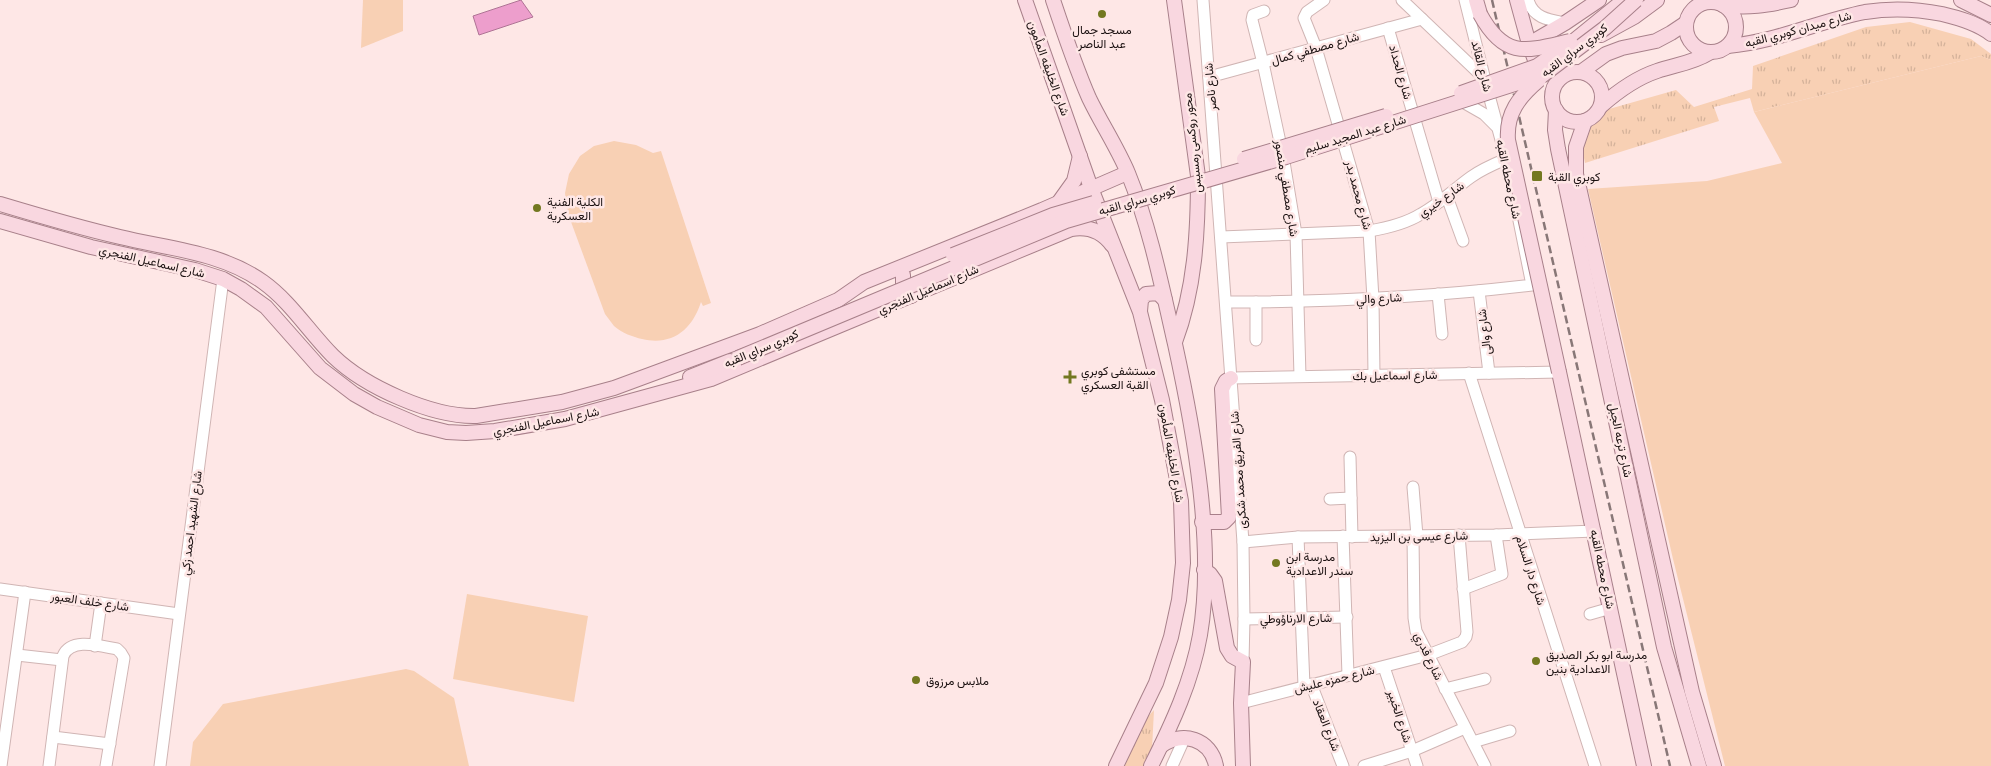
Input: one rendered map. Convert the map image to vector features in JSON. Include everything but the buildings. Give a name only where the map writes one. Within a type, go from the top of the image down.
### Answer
[{"type":"main road","name":"شارع الخليفه المأمون","points":[[1024,0],[1091,188],[1140,312],[1162,400],[1182,514],[1183,563],[1177,613],[1164,661],[1150,697],[1116,766]]},
{"type":"main road","name":"شارع الخليفه المأمون","points":[[1053,0],[1084,86],[1128,173],[1138,201],[1166,300],[1191,428],[1202,522],[1204,570],[1202,619],[1186,690],[1151,766]]},
{"type":"main road","name":"محور روكسى رمسيس","points":[[1174,0],[1198,176],[1198,233],[1184,316],[1175,344]]},
{"type":"main road","points":[[1476,0],[1480,14],[1495,37],[1519,50],[1576,40]]},
{"type":"main road","points":[[1518,0],[1529,44],[1542,78],[1554,105],[1568,121],[1585,121],[1595,116],[1601,106],[1618,92],[1637,80],[1657,71],[1691,62],[1709,52]]},
{"type":"main road","points":[[1529,44],[1548,34],[1599,0]]},
{"type":"main road","name":"كوبري سراي القبه","points":[[838,300],[1067,211],[1147,189],[1477,88],[1538,66],[1576,40],[1624,0]]},
{"type":"main road","name":"كوبري سراي القبه","points":[[660,392],[698,374],[1066,222],[1286,157],[1543,75],[1591,39],[1636,0]]},
{"type":"main road","points":[[1591,39],[1620,25],[1657,0]]},
{"type":"main road","points":[[1723,5],[1731,12],[1735,21],[1736,32],[1728,46],[1719,51],[1698,50],[1691,43],[1686,33],[1686,23],[1690,13],[1702,3],[1713,2],[1740,7],[1758,7],[1791,0]]},
{"type":"main road","points":[[1868,12],[1877,0]]},
{"type":"main road","points":[[1911,0],[1922,4],[1935,13],[1974,24],[1991,34]]},
{"type":"main road","points":[[1961,0],[1991,15]]},
{"type":"main road","name":"شارع ميدان كوبري القبه","points":[[1728,46],[1767,40],[1868,12],[1908,10],[1935,13]]},
{"type":"main road","points":[[1554,105],[1556,83],[1564,75],[1581,72],[1606,54],[1622,48],[1656,41],[1686,23]]},
{"type":"main road","points":[[1548,34],[1548,49],[1564,75]]},
{"type":"main road","points":[[1581,72],[1591,76],[1599,84],[1603,95],[1601,106]]},
{"type":"main road","name":"شارع محطه القبه","points":[[1543,75],[1515,104],[1507,131],[1508,140],[1595,531],[1644,766]]},
{"type":"main road","name":"شارع ترعه الجبل","points":[[1554,105],[1556,140],[1586,245],[1655,522],[1692,692],[1714,766]]},
{"type":"main road","name":"شارع ترعه الجبل","points":[[1585,121],[1577,140],[1575,161],[1586,245],[1638,524],[1664,648],[1699,766]]},
{"type":"main road","points":[[1059,202],[1074,181],[1080,155]]},
{"type":"main road","name":"شارع اسماعيل الفنجري","points":[[0,204],[103,233],[207,256],[236,266],[262,281],[276,292],[289,304],[332,354],[357,374],[380,388],[442,413],[459,416],[485,416],[562,402],[614,388],[760,334],[838,300],[864,282],[1128,173]]},
{"type":"main road","points":[[1042,210],[1049,213],[1054,220],[1053,235]]},
{"type":"main road","name":"شارع اسماعيل الفنجري","points":[[0,221],[91,247],[194,270],[223,279],[246,292],[266,308],[320,368],[340,385],[377,407],[428,428],[466,433],[495,431],[581,415],[712,379],[1071,229],[1087,228],[1101,234],[1112,244]]},
{"type":"main road","points":[[903,275],[903,287],[911,296]]},
{"type":"main road","points":[[1140,312],[1141,300],[1146,294],[1158,293],[1166,300]]},
{"type":"main road","points":[[1202,522],[1224,522],[1229,516],[1222,388],[1226,381],[1231,378]]},
{"type":"main road","points":[[1638,524],[1655,522]]},
{"type":"main road","points":[[1204,570],[1215,581],[1228,648],[1232,656],[1243,662]]},
{"type":"main road","name":"شارع الفريق محمد شكرى","points":[[1243,662],[1241,703],[1243,766]]},
{"type":"main road","points":[[1161,746],[1172,739],[1185,737],[1204,744],[1212,754],[1216,766]]},
{"type":"street","name":"شارع ناصر","points":[[1203,0],[1217,174]]},
{"type":"street","name":"شارع محمد بدر","points":[[1324,0],[1304,16],[1316,48],[1369,231],[1373,299],[1374,376]]},
{"type":"street","points":[[1402,0],[1485,81]]},
{"type":"street","name":"شارع القائد","points":[[1465,0],[1500,132]]},
{"type":"street","points":[[1528,0],[1532,10],[1538,16],[1565,23]]},
{"type":"street","name":"شارع مصطفي منصور","points":[[1264,11],[1254,15],[1252,19],[1283,156],[1296,234],[1300,376]]},
{"type":"street","name":"شارع مصطفي كمال","points":[[1209,77],[1422,19]]},
{"type":"street","name":"شارع الحداد","points":[[1388,28],[1414,116],[1443,200],[1463,241]]},
{"type":"street","name":"شارع عبد المجيد سليم","points":[[1217,174],[1463,102],[1478,93],[1485,81]]},
{"type":"street","points":[[1463,102],[1484,114],[1500,132]]},
{"type":"street","name":"شارع محطه القبه","points":[[1500,132],[1532,284]]},
{"type":"street","name":"شارع خيري","points":[[1221,237],[1369,231],[1404,223],[1443,200],[1472,176],[1506,159]]},
{"type":"street","name":"شارع الفريق محمد شكرى","points":[[1217,174],[1243,542],[1243,662]]},
{"type":"street","name":"شارع الشهيد احمد زكي","points":[[160,766],[223,279]]},
{"type":"street","name":"شارع والي","points":[[1226,302],[1373,299],[1479,291],[1532,284]]},
{"type":"street","name":"شارع والى","points":[[1479,291],[1489,373]]},
{"type":"street","points":[[1438,294],[1442,334]]},
{"type":"street","points":[[1256,302],[1256,340]]},
{"type":"street","name":"شارع اسماعيل بك","points":[[1231,378],[1559,372]]},
{"type":"street","name":"شارع دار السلام","points":[[1469,373],[1595,766]]},
{"type":"street","points":[[1348,675],[1347,617],[1348,536],[1351,498],[1350,457]]},
{"type":"street","name":"شارع قدري","points":[[1413,488],[1415,536],[1414,618],[1416,631],[1485,766]]},
{"type":"street","points":[[1330,499],[1351,498]]},
{"type":"street","name":"شارع عيسى بن اليزيد","points":[[1243,542],[1298,537],[1496,535],[1595,531]]},
{"type":"street","points":[[1459,535],[1462,589],[1502,574],[1496,535]]},
{"type":"street","name":"شارع العقاد","points":[[1298,537],[1301,618],[1308,685],[1344,766]]},
{"type":"street","name":"شارع خلف العبور","points":[[0,589],[179,614]]},
{"type":"street","name":"شارع حمزه عليش","points":[[1241,703],[1428,655],[1462,642],[1466,637],[1462,589]]},
{"type":"street","points":[[1,766],[25,592]]},
{"type":"street","points":[[95,646],[101,603]]},
{"type":"street","points":[[1590,614],[1611,608]]},
{"type":"street","name":"شارع الارناؤوطي","points":[[1244,619],[1347,617]]},
{"type":"street","points":[[49,766],[62,660],[65,652],[74,644],[117,649],[124,658],[106,766]]},
{"type":"street","points":[[17,655],[62,660]]},
{"type":"street","name":"شارع الخبير","points":[[1384,666],[1417,766]]},
{"type":"street","points":[[1445,688],[1484,678]]},
{"type":"street","points":[[1364,766],[1412,751],[1465,728]]},
{"type":"street","points":[[1473,742],[1510,731]]},
{"type":"street","points":[[53,737],[110,744]]},
{"type":"street","points":[[1172,766],[1185,737]]},
{"type":"green space","points":[[363,0],[403,0],[403,31],[361,48]]},
{"type":"green space","points":[[1910,22],[1971,39],[1991,54],[1991,60],[1981,56],[1754,112],[1750,98],[1714,107],[1719,121],[1585,163],[1579,133],[1595,113],[1676,90],[1694,107],[1752,89],[1753,66],[1866,27]]},
{"type":"green space","points":[[1981,56],[1991,60],[1991,766],[1725,766],[1673,559],[1588,189],[1707,181],[1782,163],[1754,112]]},
{"type":"green space","points":[[614,141],[636,145],[653,153],[661,151],[711,303],[703,306],[701,302],[692,321],[679,334],[671,338],[653,341],[642,339],[620,331],[614,326],[605,314],[567,211],[565,193],[569,174],[580,156],[594,146]]},
{"type":"green space","points":[[467,594],[588,616],[574,702],[453,679]]},
{"type":"green space","points":[[406,669],[414,671],[454,698],[469,766],[190,766],[193,742],[223,704]]},
{"type":"green space","points":[[1154,710],[1152,749],[1144,766],[1121,766],[1141,724]]},
{"type":"shaded area","points":[[521,0],[533,17],[479,35],[473,16]]},
{"type":"railway","points":[[1492,0],[1670,766]]},
{"type":"place","name":"مسجد جمال عبد الناصر","points":[[1102,14]]},
{"type":"place","name":"كوبري القبة","points":[[1537,176]]},
{"type":"place","name":"الكلية الفنية العسكرية","points":[[537,208]]},
{"type":"place","name":"مستشفى كوبري القبة العسكري","points":[[1070,377]]},
{"type":"place","name":"مدرسة ابن سندر الاعدادية","points":[[1276,563]]},
{"type":"place","name":"مدرسة ابو بكر الصديق الاعدادية بنين","points":[[1536,661]]},
{"type":"place","name":"ملابس مرزوق","points":[[916,680]]}]
